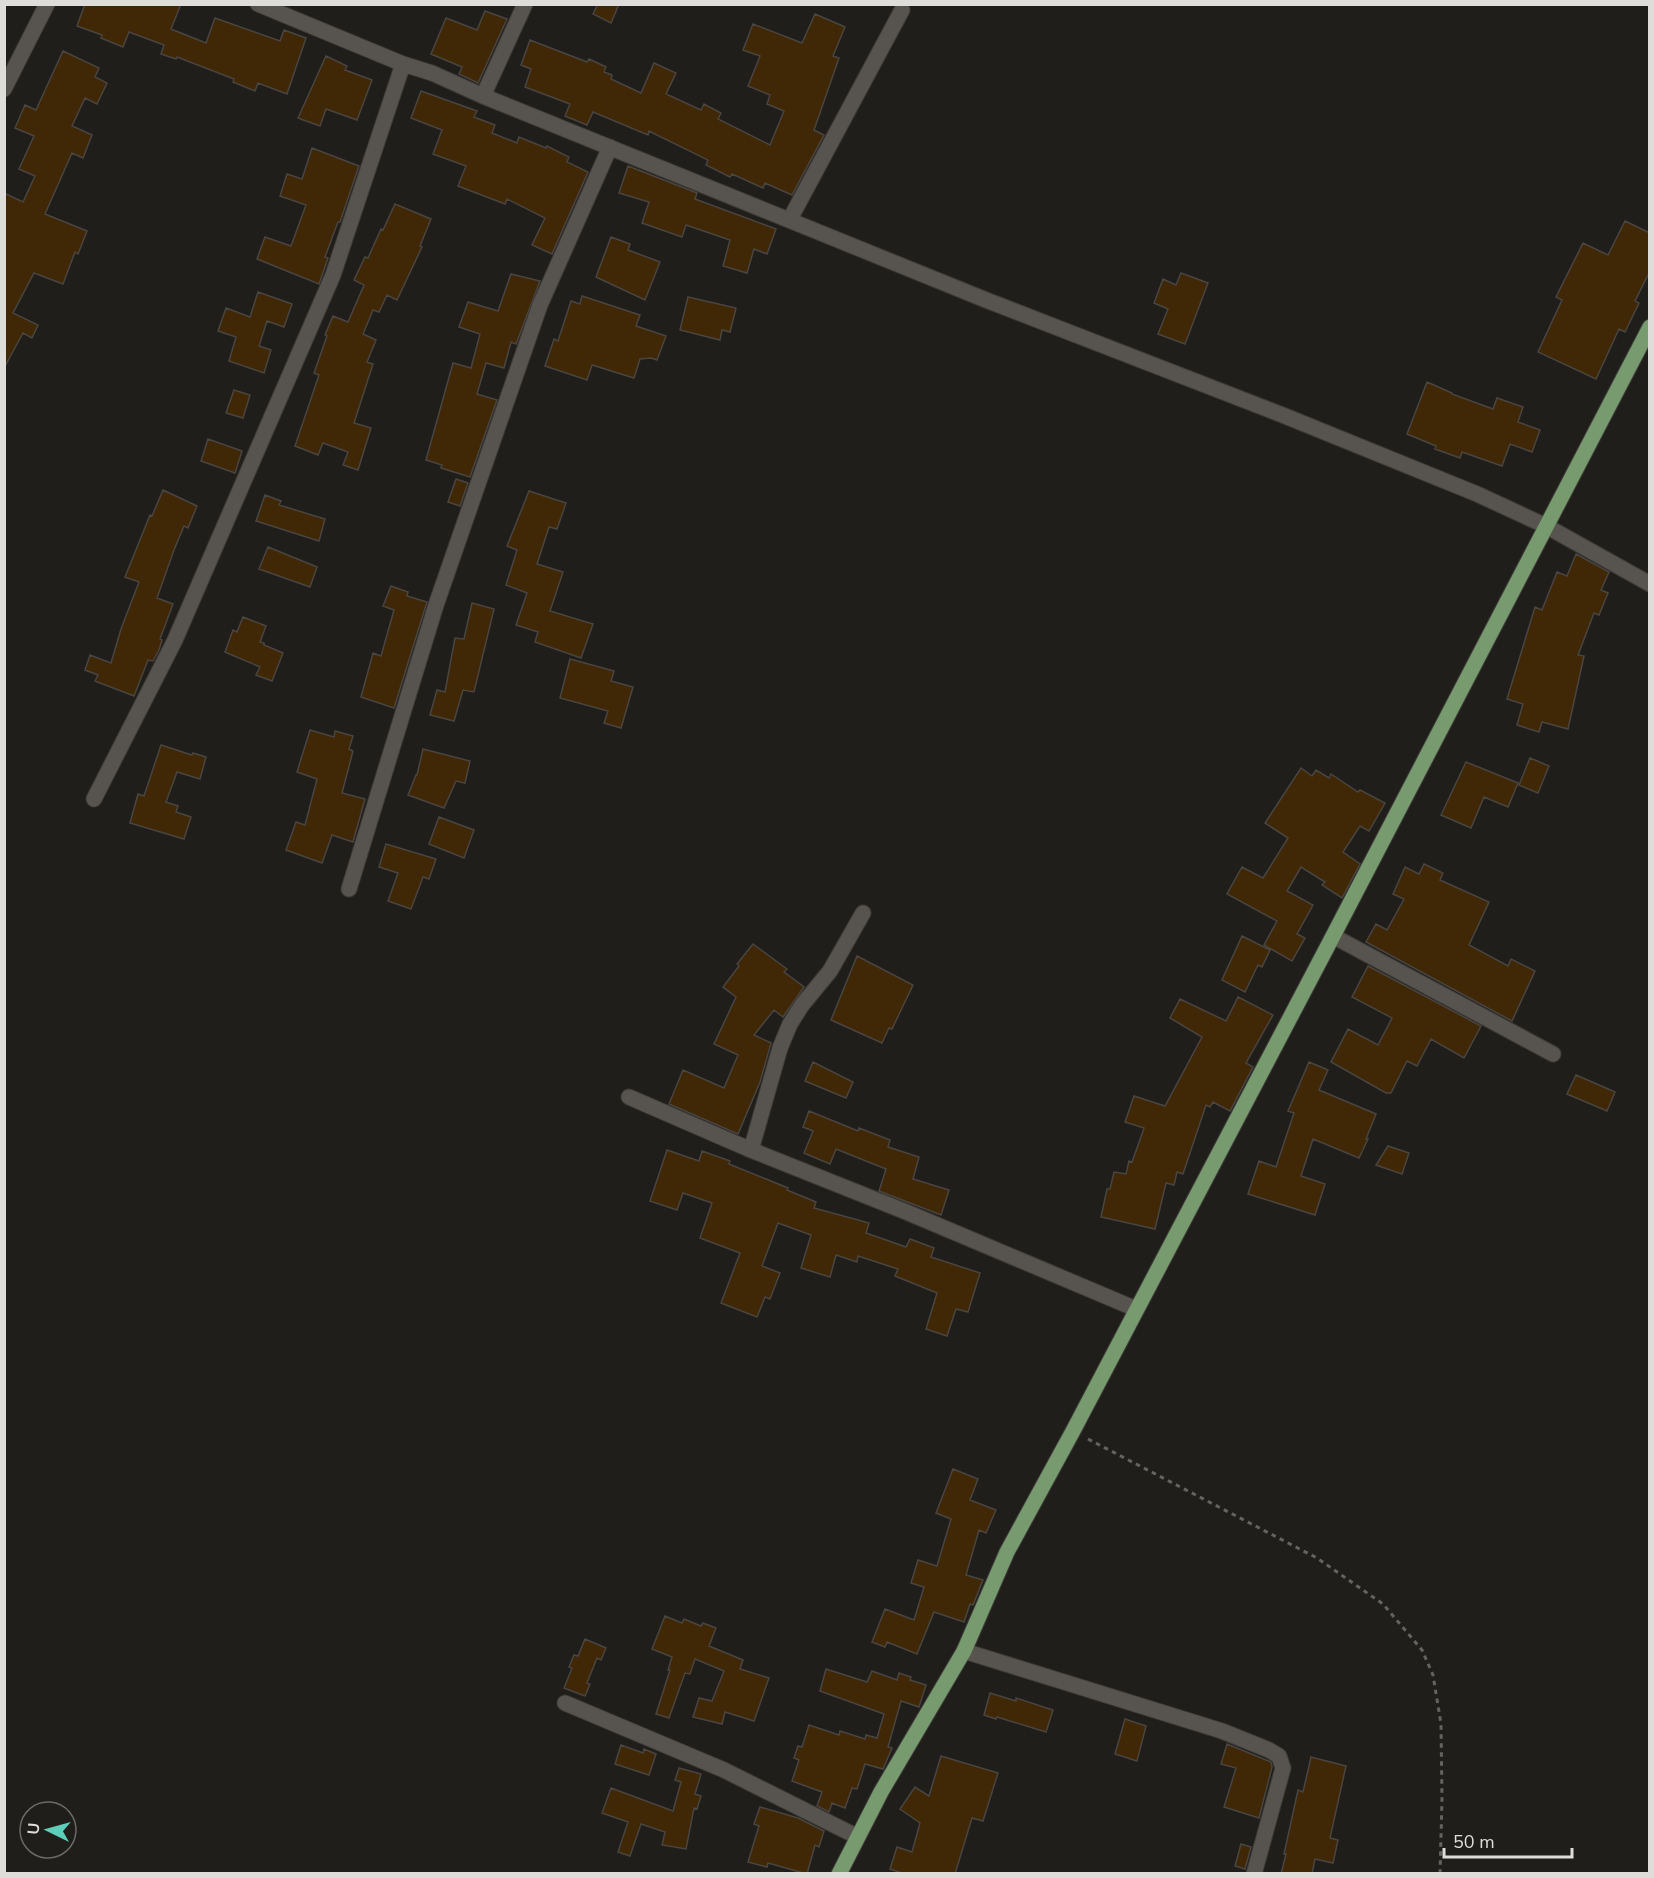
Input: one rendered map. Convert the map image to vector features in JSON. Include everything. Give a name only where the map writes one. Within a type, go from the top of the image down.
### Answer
[{"type":"main road","points":[[839,1874],[856,1836],[964,1652],[1007,1552],[1333,936],[1650,327]]},
{"type":"street","points":[[4,89],[47,4]]},
{"type":"street","points":[[258,4],[986,300],[1285,416],[1477,494],[1546,525],[1650,584]]},
{"type":"street","points":[[483,96],[525,4]]},
{"type":"street","points":[[790,219],[902,10]]},
{"type":"street","points":[[94,799],[175,640],[333,275],[403,64]]},
{"type":"street","points":[[349,889],[436,605],[540,305],[610,147]]},
{"type":"street","points":[[751,1150],[780,1048],[790,1024],[802,1005],[830,971],[863,913]]},
{"type":"street","points":[[1333,936],[1553,1054]]},
{"type":"street","points":[[629,1097],[751,1150],[904,1211],[1136,1309]]},
{"type":"street","points":[[964,1652],[1222,1731],[1279,1756],[1283,1768],[1254,1874]]},
{"type":"street","points":[[565,1703],[724,1770],[856,1836]]},
{"type":"path","points":[[1073,1431],[1317,1558],[1383,1604],[1422,1650],[1433,1675],[1441,1724],[1440,1874]]},
{"type":"building","points":[[85,4],[181,4],[171,29],[206,43],[215,18],[280,41],[284,30],[306,38],[287,94],[258,83],[255,91],[233,82],[234,79],[177,57],[176,59],[161,54],[164,45],[129,32],[123,47],[101,38],[102,35],[77,26]]},
{"type":"building","points":[[598,4],[619,4],[611,23],[593,14]]},
{"type":"building","points":[[485,11],[507,19],[478,83],[459,74],[462,67],[431,54],[446,18],[477,30]]},
{"type":"building","points":[[815,14],[845,27],[833,56],[839,58],[814,130],[824,135],[792,195],[765,183],[763,188],[732,174],[730,177],[706,165],[708,160],[649,131],[648,135],[593,112],[587,125],[565,116],[570,104],[525,87],[531,69],[521,65],[530,40],[587,62],[589,59],[606,67],[604,72],[612,75],[611,79],[641,93],[654,63],[676,73],[666,94],[701,110],[704,104],[721,113],[718,119],[770,145],[784,111],[767,104],[770,95],[748,86],[760,56],[743,50],[753,24],[802,43]]},
{"type":"building","points":[[63,51],[99,68],[95,77],[107,83],[97,104],[85,98],[72,126],[92,135],[83,158],[72,153],[45,214],[87,231],[78,254],[75,252],[63,284],[34,273],[13,313],[38,325],[32,338],[23,333],[4,368],[4,193],[23,202],[35,176],[19,169],[34,136],[15,128],[25,105],[36,110]]},
{"type":"building","points":[[326,56],[347,66],[345,70],[372,80],[357,120],[326,109],[320,126],[298,118]]},
{"type":"building","points":[[421,91],[477,111],[474,117],[495,125],[492,133],[517,143],[519,137],[546,148],[547,146],[569,157],[567,162],[588,172],[552,254],[532,245],[545,218],[507,199],[505,204],[458,186],[466,166],[433,154],[442,130],[411,118]]},
{"type":"building","points":[[312,148],[359,166],[340,222],[338,222],[325,257],[328,258],[319,284],[257,259],[265,237],[291,246],[306,205],[280,196],[287,174],[302,179]]},
{"type":"building","points":[[628,166],[697,193],[695,199],[776,229],[767,254],[754,249],[747,273],[723,266],[730,240],[686,225],[682,237],[642,223],[649,202],[619,193]]},
{"type":"building","points":[[395,204],[431,219],[420,246],[422,247],[397,300],[387,295],[379,312],[373,310],[363,334],[376,340],[367,362],[373,364],[354,423],[371,428],[358,470],[343,465],[348,452],[323,443],[318,455],[295,446],[319,375],[314,373],[327,336],[325,335],[333,316],[348,322],[364,285],[354,280],[365,257],[368,258]]},
{"type":"building","points":[[1625,221],[1650,233],[1650,271],[1635,301],[1639,303],[1625,332],[1619,329],[1596,379],[1538,352],[1562,300],[1556,297],[1583,243],[1608,255]]},
{"type":"building","points":[[611,237],[630,244],[628,250],[660,262],[645,300],[596,277]]},
{"type":"building","points":[[1181,273],[1208,283],[1185,344],[1158,334],[1168,309],[1154,303],[1163,279],[1176,285]]},
{"type":"building","points":[[511,274],[540,281],[516,344],[511,342],[504,368],[486,363],[477,394],[497,400],[470,477],[441,468],[442,465],[426,460],[453,363],[471,368],[480,334],[459,327],[468,302],[498,311]]},
{"type":"building","points":[[258,292],[292,304],[284,327],[267,321],[259,346],[271,350],[264,373],[229,361],[236,337],[218,331],[226,308],[250,317]]},
{"type":"building","points":[[582,296],[640,315],[636,326],[666,336],[657,360],[640,359],[634,378],[592,365],[587,380],[545,366],[554,339],[558,341],[571,301],[580,304]]},
{"type":"building","points":[[688,297],[736,308],[730,332],[722,330],[720,340],[680,330]]},
{"type":"building","points":[[1427,382],[1493,409],[1497,398],[1523,407],[1518,422],[1540,430],[1532,452],[1510,444],[1502,466],[1462,452],[1460,458],[1435,449],[1436,446],[1407,434]]},
{"type":"building","points":[[234,390],[250,395],[243,418],[226,413]]},
{"type":"building","points":[[208,439],[242,451],[235,473],[201,461]]},
{"type":"building","points":[[456,479],[468,483],[460,506],[448,502]]},
{"type":"building","points":[[163,490],[197,506],[188,528],[184,526],[157,598],[173,604],[160,639],[162,640],[159,650],[153,661],[148,660],[134,696],[95,681],[98,675],[85,670],[90,655],[111,663],[139,582],[125,577],[150,515],[152,516]]},
{"type":"building","points":[[529,491],[566,503],[557,529],[549,527],[537,564],[563,572],[550,611],[593,624],[581,658],[535,642],[538,632],[516,625],[527,593],[506,585],[517,550],[507,546]]},
{"type":"building","points":[[265,495],[281,501],[279,505],[325,519],[319,541],[256,521]]},
{"type":"building","points":[[268,547],[317,567],[310,587],[259,569]]},
{"type":"building","points":[[1576,554],[1609,572],[1601,590],[1608,593],[1599,615],[1594,613],[1578,655],[1584,656],[1568,729],[1542,722],[1539,732],[1517,725],[1523,704],[1507,699],[1535,607],[1542,610],[1557,572],[1567,576]]},
{"type":"building","points":[[391,586],[408,592],[407,596],[427,602],[394,708],[361,697],[373,653],[381,656],[394,610],[383,606]]},
{"type":"building","points":[[472,603],[494,609],[474,692],[463,690],[454,721],[430,715],[437,690],[445,692],[455,638],[464,639]]},
{"type":"building","points":[[243,617],[266,626],[260,642],[283,653],[272,681],[256,675],[260,667],[225,652],[233,630],[237,632]]},
{"type":"building","points":[[570,659],[614,671],[611,681],[633,687],[621,728],[604,723],[608,711],[560,698]]},
{"type":"building","points":[[310,730],[334,737],[335,731],[353,736],[349,749],[353,751],[342,793],[365,799],[353,842],[332,835],[322,863],[286,850],[296,822],[305,825],[317,779],[297,772]]},
{"type":"building","points":[[161,745],[206,757],[200,779],[177,772],[166,802],[178,806],[176,812],[191,817],[184,839],[130,823],[138,794],[144,796]]},
{"type":"building","points":[[423,749],[470,761],[465,783],[456,781],[444,808],[408,795],[417,775]]},
{"type":"building","points":[[1530,758],[1549,766],[1538,793],[1519,785]]},
{"type":"building","points":[[1466,762],[1518,783],[1508,807],[1484,797],[1471,828],[1441,815]]},
{"type":"building","points":[[1301,768],[1312,776],[1316,770],[1329,778],[1331,774],[1358,792],[1360,790],[1385,803],[1369,831],[1360,826],[1343,852],[1360,864],[1342,898],[1322,885],[1325,882],[1301,867],[1287,891],[1313,905],[1297,934],[1305,938],[1292,961],[1264,945],[1277,921],[1227,894],[1242,867],[1263,878],[1288,838],[1265,823]]},
{"type":"building","points":[[439,817],[474,830],[464,858],[429,844]]},
{"type":"building","points":[[386,844],[436,859],[429,879],[423,877],[411,909],[388,901],[398,873],[379,867]]},
{"type":"building","points":[[1424,864],[1443,873],[1440,880],[1489,902],[1469,945],[1508,966],[1511,959],[1535,971],[1512,1021],[1366,942],[1376,924],[1387,930],[1404,899],[1393,894],[1405,867],[1419,874]]},
{"type":"building","points":[[1242,936],[1270,950],[1262,967],[1258,965],[1245,992],[1222,980]]},
{"type":"building","points":[[753,944],[787,969],[784,972],[804,987],[783,1017],[774,1010],[754,1035],[771,1043],[760,1082],[738,1134],[669,1104],[683,1070],[724,1088],[738,1055],[714,1044],[736,997],[723,987]]},
{"type":"building","points":[[857,956],[913,985],[892,1029],[889,1028],[882,1043],[831,1020]]},
{"type":"building","points":[[1368,966],[1481,1026],[1464,1058],[1431,1039],[1417,1066],[1407,1061],[1391,1093],[1386,1093],[1331,1062],[1348,1029],[1378,1045],[1392,1018],[1352,997]]},
{"type":"building","points":[[1238,997],[1273,1015],[1246,1063],[1253,1067],[1230,1111],[1213,1102],[1210,1107],[1206,1105],[1183,1174],[1177,1172],[1174,1185],[1166,1183],[1155,1229],[1101,1217],[1107,1189],[1110,1189],[1114,1172],[1126,1174],[1129,1161],[1132,1162],[1144,1128],[1125,1122],[1134,1096],[1165,1106],[1202,1037],[1170,1018],[1180,999],[1226,1021]]},
{"type":"building","points":[[813,1062],[853,1082],[846,1098],[805,1081]]},
{"type":"building","points":[[1309,1062],[1328,1070],[1319,1090],[1376,1114],[1359,1158],[1313,1139],[1301,1176],[1325,1184],[1315,1215],[1248,1194],[1259,1161],[1276,1167],[1294,1113],[1288,1111]]},
{"type":"building","points":[[1576,1075],[1615,1092],[1607,1111],[1567,1094]]},
{"type":"building","points":[[809,1111],[858,1131],[859,1128],[890,1140],[888,1147],[919,1157],[913,1179],[949,1190],[941,1215],[879,1191],[886,1169],[836,1149],[830,1164],[804,1153],[813,1131],[803,1127]]},
{"type":"building","points":[[1388,1146],[1409,1153],[1402,1174],[1376,1165]]},
{"type":"building","points":[[667,1150],[699,1161],[702,1151],[730,1161],[729,1164],[816,1202],[814,1208],[869,1223],[866,1233],[906,1247],[910,1239],[934,1248],[931,1257],[980,1273],[968,1312],[956,1309],[947,1336],[926,1329],[937,1293],[895,1276],[898,1269],[858,1256],[857,1262],[836,1255],[830,1277],[801,1268],[811,1235],[778,1223],[762,1266],[780,1273],[770,1299],[765,1297],[757,1317],[721,1303],[740,1253],[700,1238],[712,1203],[683,1193],[677,1210],[650,1201]]},
{"type":"building","points":[[953,1469],[978,1479],[970,1500],[996,1510],[986,1533],[979,1530],[966,1575],[983,1580],[973,1605],[970,1604],[964,1622],[934,1612],[917,1654],[887,1642],[885,1647],[872,1642],[885,1609],[914,1620],[924,1587],[911,1583],[918,1560],[937,1566],[951,1519],[936,1513]]},
{"type":"building","points":[[665,1616],[682,1623],[684,1619],[701,1626],[703,1623],[716,1628],[709,1646],[743,1660],[740,1669],[769,1678],[754,1721],[725,1712],[722,1724],[693,1717],[699,1698],[712,1701],[724,1671],[695,1659],[690,1674],[685,1673],[669,1718],[656,1714],[672,1657],[652,1649]]},
{"type":"building","points":[[585,1639],[606,1648],[601,1660],[597,1658],[587,1683],[590,1684],[585,1696],[564,1688],[572,1668],[569,1667],[574,1655],[578,1656]]},
{"type":"building","points":[[826,1669],[867,1682],[872,1671],[897,1680],[899,1673],[911,1677],[910,1680],[926,1685],[919,1707],[901,1701],[888,1747],[892,1748],[883,1769],[865,1764],[857,1789],[852,1788],[845,1808],[832,1803],[829,1812],[817,1806],[822,1792],[792,1781],[799,1760],[794,1758],[798,1746],[802,1747],[809,1725],[839,1735],[840,1731],[865,1739],[866,1735],[877,1738],[884,1714],[820,1691]]},
{"type":"building","points":[[990,1693],[1016,1701],[1016,1698],[1053,1710],[1046,1732],[984,1715]]},
{"type":"building","points":[[1125,1719],[1146,1726],[1137,1761],[1115,1754]]},
{"type":"building","points":[[1227,1744],[1271,1762],[1272,1767],[1259,1818],[1224,1807],[1236,1768],[1221,1764]]},
{"type":"building","points":[[621,1745],[643,1753],[644,1749],[656,1754],[649,1775],[615,1764]]},
{"type":"building","points":[[941,1756],[998,1773],[983,1821],[972,1818],[955,1874],[905,1874],[890,1869],[897,1847],[912,1852],[920,1823],[900,1809],[915,1787],[929,1796]]},
{"type":"building","points":[[1311,1757],[1346,1766],[1330,1838],[1338,1840],[1333,1863],[1315,1859],[1312,1874],[1281,1874],[1298,1790],[1303,1792]]},
{"type":"building","points":[[679,1768],[701,1774],[695,1794],[701,1796],[697,1809],[694,1808],[686,1849],[662,1845],[665,1832],[641,1824],[630,1856],[618,1852],[628,1822],[602,1813],[611,1788],[673,1811],[681,1782],[675,1780]]},
{"type":"building","points":[[760,1807],[798,1818],[824,1831],[819,1847],[815,1845],[807,1874],[768,1863],[767,1867],[748,1862],[759,1826],[754,1824]]},
{"type":"building","points":[[1241,1844],[1251,1847],[1245,1869],[1235,1866]]}]
